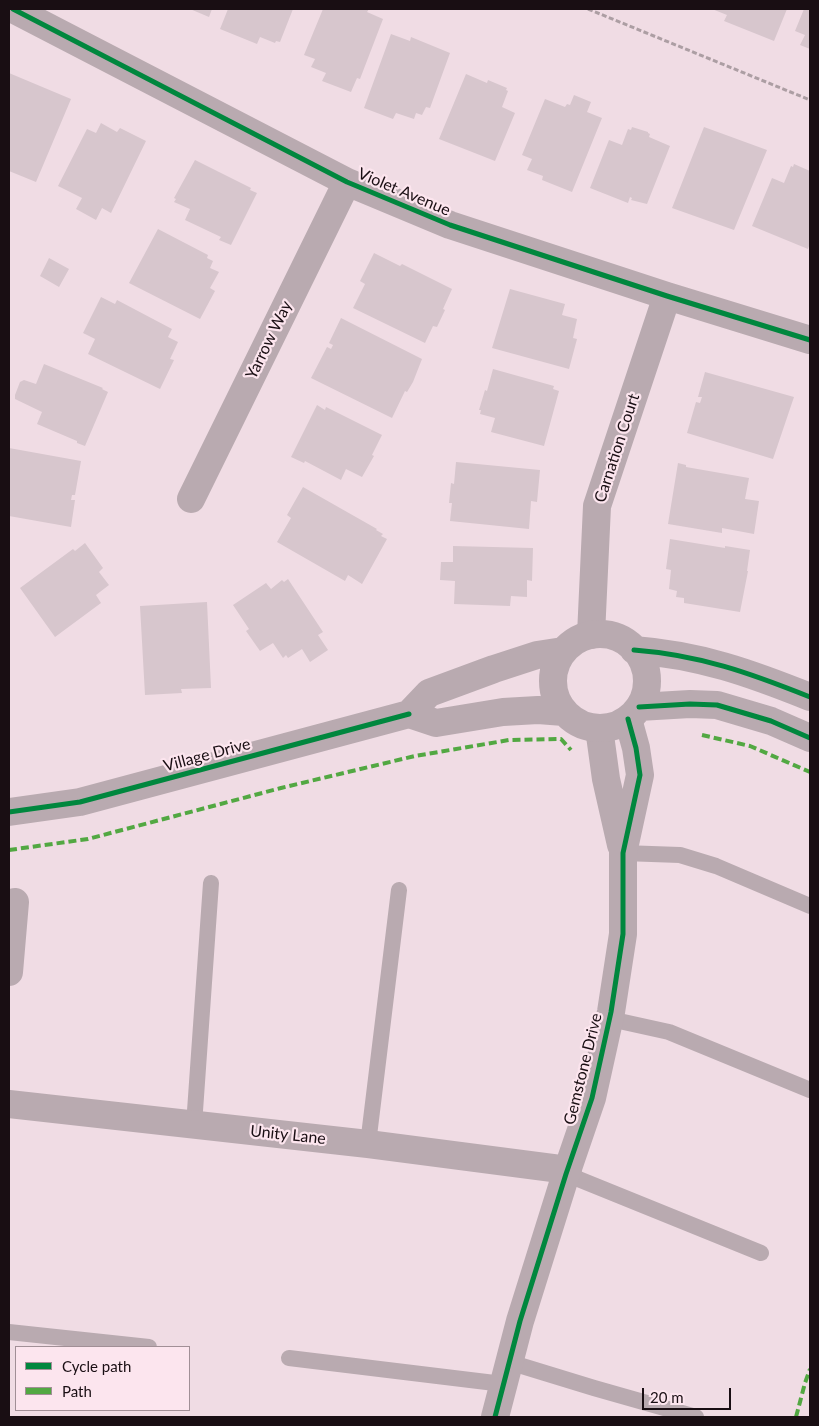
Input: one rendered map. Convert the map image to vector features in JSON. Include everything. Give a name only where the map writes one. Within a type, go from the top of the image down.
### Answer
[{"type":"street","name":"Violet Avenue","points":[[13,9],[346,182],[450,225],[667,296],[810,340]]},
{"type":"street","name":"Yarrow Way","points":[[192,499],[346,182]]},
{"type":"street","name":"Carnation Court","points":[[591,635],[598,506],[667,296]]},
{"type":"street","points":[[634,713],[644,696],[647,684],[642,660],[634,650],[622,640],[607,635],[591,635],[576,640],[563,651],[556,662],[552,675],[553,689],[557,701],[564,712],[574,721],[586,726],[599,728],[614,726],[634,713],[690,704],[716,706],[771,721],[810,738]]},
{"type":"street","points":[[634,650],[664,652],[713,662],[757,676],[810,697]]},
{"type":"street","points":[[563,651],[537,655],[494,668],[429,693],[409,714],[436,724],[503,712],[538,710],[564,712]]},
{"type":"street","name":"Gemstone Drive","points":[[495,1417],[506,1373],[567,1172],[592,1098],[610,1019],[623,934],[623,853],[640,775],[634,713]]},
{"type":"street","name":"Village Drive","points":[[9,812],[80,802],[409,714]]},
{"type":"street","name":"Gemstone Drive","points":[[599,728],[606,779],[623,853]]},
{"type":"street","points":[[9,972],[15,902]]},
{"type":"street","name":"Unity Lane","points":[[9,1104],[368,1144],[567,1172]]},
{"type":"lane","points":[[623,853],[680,855],[716,866],[810,906]]},
{"type":"lane","points":[[194,1125],[211,883]]},
{"type":"lane","points":[[368,1144],[399,890]]},
{"type":"lane","points":[[610,1019],[669,1032],[810,1090]]},
{"type":"lane","points":[[567,1172],[761,1253]]},
{"type":"lane","points":[[9,1332],[140,1346]]},
{"type":"lane","points":[[288,1358],[506,1373],[696,1417]]},
{"type":"path","points":[[588,9],[810,100]]},
{"type":"building","points":[[190,9],[212,9],[209,17]]},
{"type":"building","points":[[228,9],[293,9],[280,42],[276,41],[275,43],[260,37],[257,44],[220,29]]},
{"type":"building","points":[[323,9],[369,9],[367,12],[383,19],[360,79],[357,78],[351,92],[322,81],[326,73],[311,67],[315,59],[304,55]]},
{"type":"building","points":[[712,9],[787,9],[774,41],[724,21],[727,15]]},
{"type":"building","points":[[804,9],[810,9],[810,49],[800,45],[805,35],[795,31]]},
{"type":"building","points":[[391,34],[410,41],[411,37],[450,53],[430,108],[426,107],[422,115],[416,113],[414,119],[396,113],[393,119],[364,108]]},
{"type":"building","points":[[9,73],[71,99],[36,182],[9,171]]},
{"type":"building","points":[[466,74],[487,83],[488,80],[507,88],[506,90],[508,91],[502,107],[515,113],[495,161],[439,139]]},
{"type":"building","points":[[574,95],[591,102],[587,112],[602,118],[572,192],[542,180],[543,176],[527,170],[532,159],[522,155],[545,99],[565,107],[567,104],[570,105]]},
{"type":"building","points":[[101,123],[117,132],[120,128],[146,141],[111,213],[102,208],[96,220],[76,209],[82,198],[58,186],[87,129],[96,133]]},
{"type":"building","points":[[632,127],[648,132],[650,134],[649,137],[670,146],[647,204],[631,200],[632,198],[630,197],[628,203],[590,188],[609,140],[622,145],[628,129],[631,130]]},
{"type":"building","points":[[704,127],[767,150],[734,230],[672,208]]},
{"type":"building","points":[[195,160],[251,188],[250,190],[257,193],[231,245],[219,240],[221,237],[185,220],[190,209],[174,202],[176,199],[174,198]]},
{"type":"building","points":[[794,164],[810,171],[810,243],[808,249],[752,226],[772,178],[784,183],[791,166],[793,167]]},
{"type":"building","points":[[158,229],[208,255],[207,258],[213,261],[210,268],[219,272],[210,288],[215,291],[200,319],[129,283]]},
{"type":"building","points":[[374,253],[400,266],[402,264],[452,289],[437,327],[433,326],[425,343],[353,308],[365,284],[360,281]]},
{"type":"building","points":[[49,258],[69,269],[59,287],[40,276]]},
{"type":"building","points":[[510,289],[565,304],[562,315],[577,319],[573,338],[577,339],[569,369],[492,348]]},
{"type":"building","points":[[101,297],[115,304],[117,300],[172,329],[168,337],[178,342],[170,359],[174,360],[160,389],[88,354],[95,339],[83,333]]},
{"type":"building","points":[[341,318],[422,359],[413,382],[407,392],[405,391],[392,418],[311,378],[327,347],[331,349],[333,345],[329,343]]},
{"type":"building","points":[[44,364],[103,388],[108,392],[85,446],[37,424],[42,412],[15,399],[20,382],[24,380],[36,384]]},
{"type":"building","points":[[493,369],[554,386],[553,389],[559,391],[544,446],[491,432],[495,418],[480,414],[481,410],[479,410]]},
{"type":"building","points":[[705,372],[794,397],[773,459],[687,433],[696,402],[700,403],[702,397],[698,397]]},
{"type":"building","points":[[317,405],[325,410],[326,407],[382,435],[372,455],[374,456],[362,477],[346,469],[341,480],[305,461],[304,463],[291,457]]},
{"type":"building","points":[[9,448],[81,461],[75,495],[72,495],[71,500],[75,500],[71,527],[9,516]]},
{"type":"building","points":[[456,462],[540,470],[537,502],[531,501],[529,529],[450,521],[452,503],[449,503],[451,483],[454,484]]},
{"type":"building","points":[[678,463],[686,465],[686,467],[749,478],[745,499],[759,501],[754,534],[722,528],[722,533],[668,524]]},
{"type":"building","points":[[303,487],[377,529],[383,534],[381,536],[387,539],[362,584],[348,575],[345,581],[277,542],[291,518],[287,515]]},
{"type":"building","points":[[670,539],[750,550],[740,612],[684,603],[684,598],[676,597],[677,591],[669,589],[671,570],[666,569]]},
{"type":"building","points":[[85,543],[103,568],[99,572],[109,585],[96,595],[101,603],[55,637],[20,588],[73,549],[75,551]]},
{"type":"building","points":[[453,546],[533,548],[532,581],[527,580],[527,597],[511,596],[510,606],[454,604],[455,581],[440,580],[441,562],[453,562]]},
{"type":"building","points":[[288,579],[323,632],[318,635],[328,650],[310,662],[302,649],[288,658],[286,655],[283,658],[273,643],[260,651],[246,631],[249,629],[233,605],[266,583],[271,589],[282,580],[284,582]]},
{"type":"building","points":[[207,602],[211,688],[181,689],[182,693],[145,695],[140,606]]},
{"type":"marked path","points":[[702,735],[750,746],[810,772]]},
{"type":"marked path","points":[[9,850],[88,839],[281,788],[415,756],[509,740],[561,739],[571,750]]},
{"type":"marked path","points":[[796,1417],[810,1369]]},
{"type":"cycle path","points":[[13,9],[347,182],[450,225],[667,296],[810,340]]},
{"type":"cycle path","points":[[634,650],[681,656],[724,666],[810,697]]},
{"type":"cycle path","points":[[639,707],[690,704],[717,705],[771,721],[810,738]]},
{"type":"cycle path","points":[[9,812],[80,802],[409,714]]},
{"type":"cycle path","points":[[495,1417],[520,1321],[592,1098],[611,1012],[623,934],[623,853],[640,775],[636,748],[628,719]]}]
